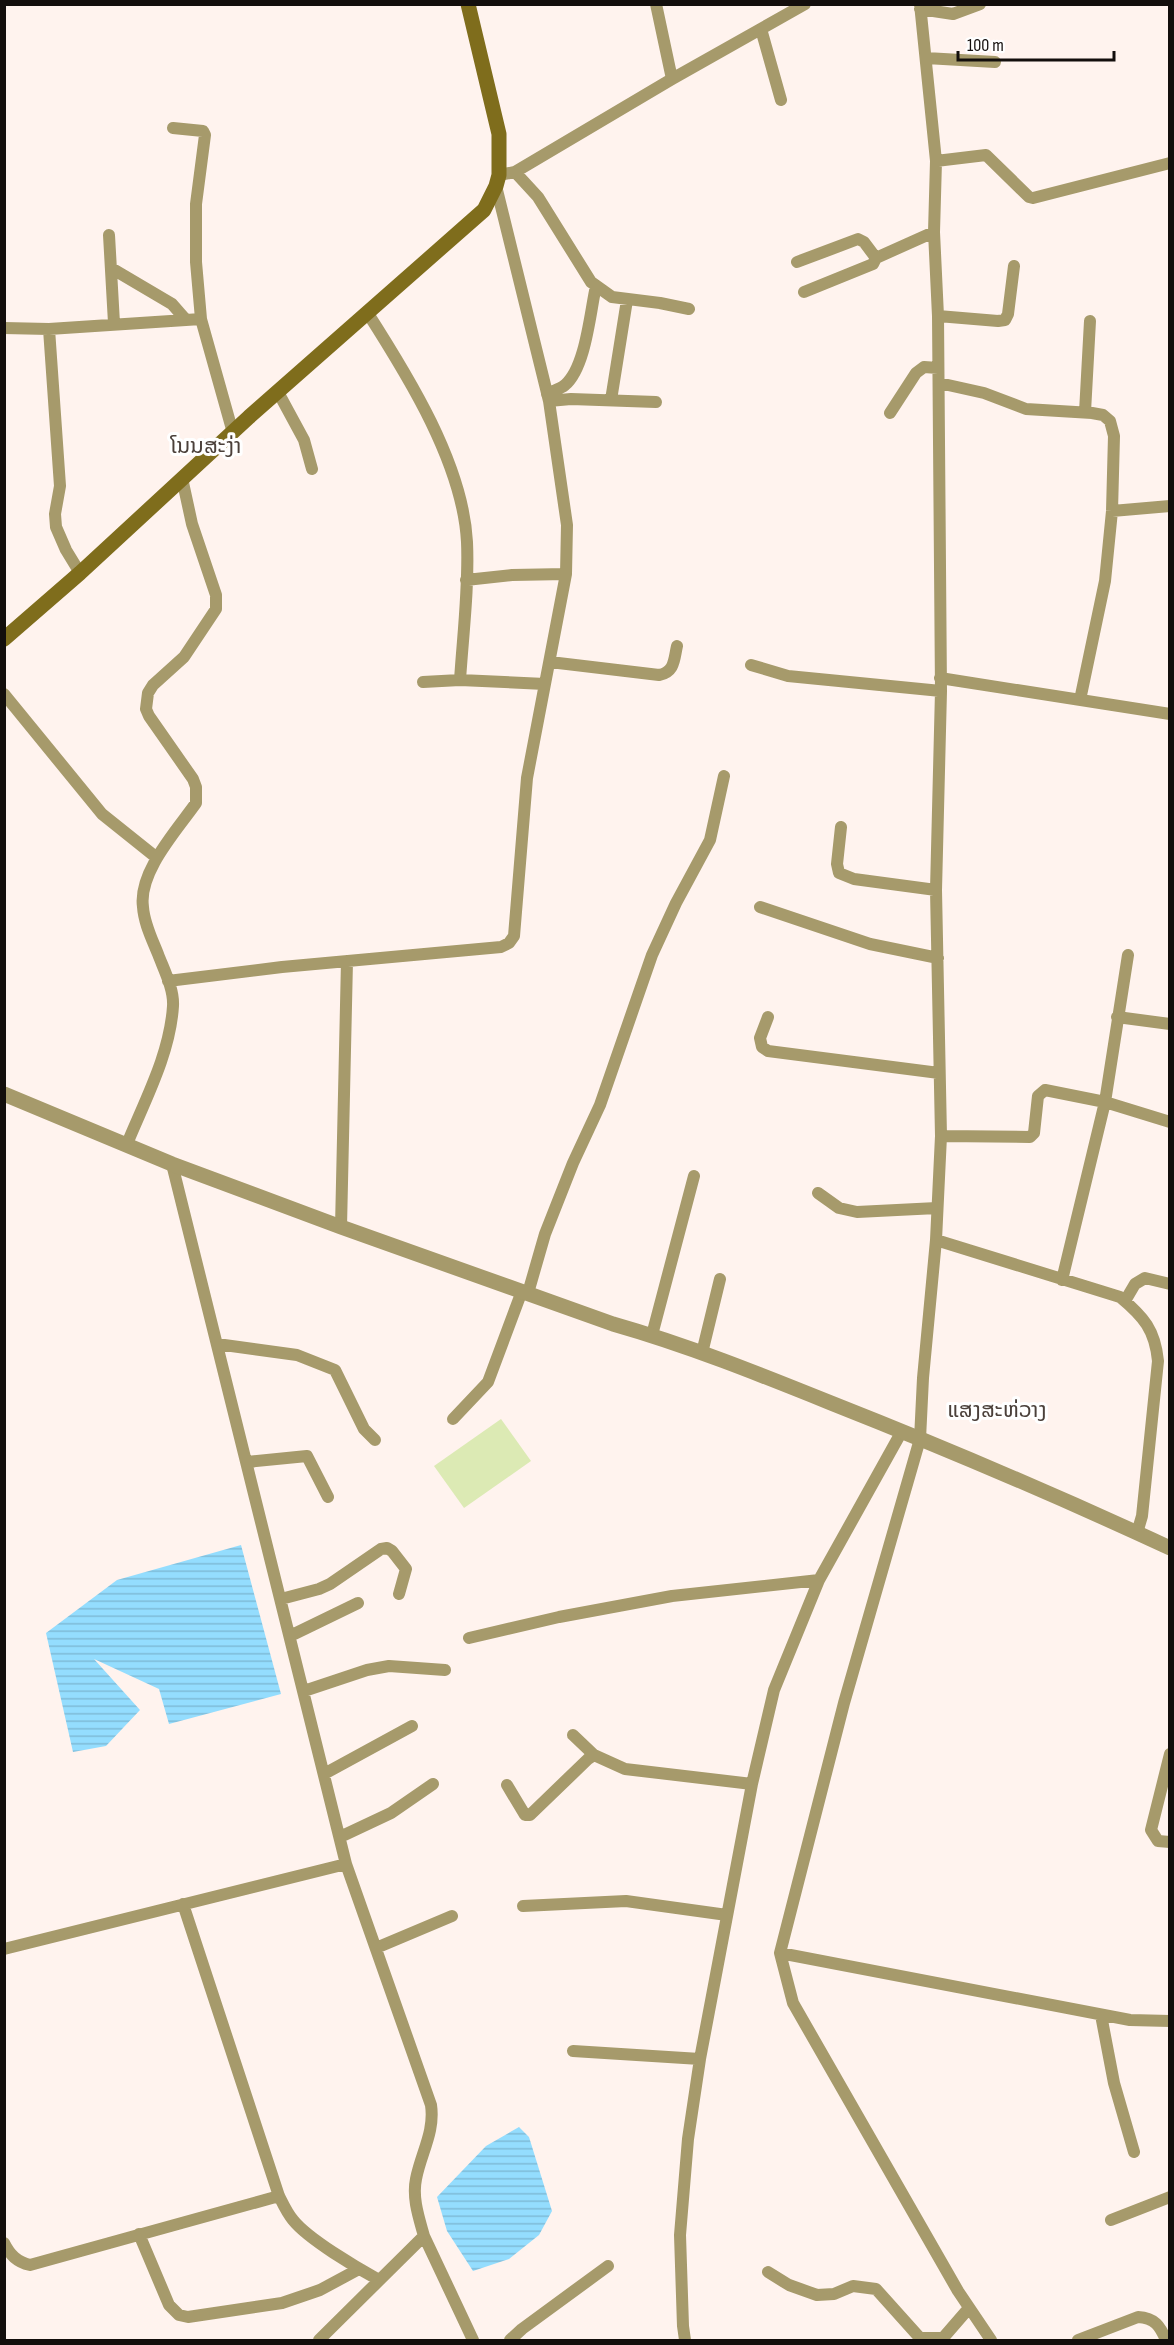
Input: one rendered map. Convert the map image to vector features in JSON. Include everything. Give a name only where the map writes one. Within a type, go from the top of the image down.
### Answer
[{"type":"main road","points":[[4,639],[80,573],[367,312],[484,210],[503,178],[499,134],[468,4]]},
{"type":"street","points":[[656,4],[672,79]]},
{"type":"street","points":[[503,178],[805,4]]},
{"type":"street","points":[[980,4],[953,14],[920,7],[936,161],[934,232],[938,316],[941,691],[936,890],[940,1136],[938,1208],[920,1439],[844,1703],[780,1953],[793,2003],[969,2308],[991,2340]]},
{"type":"street","points":[[761,29],[781,100]]},
{"type":"street","points":[[926,58],[995,62]]},
{"type":"street","points":[[173,128],[203,131],[205,135],[196,204],[196,262],[201,319],[233,433]]},
{"type":"street","points":[[936,161],[986,155],[1029,197],[1033,198],[1170,162]]},
{"type":"street","points":[[503,178],[538,196],[591,282],[596,286],[612,297],[689,309]]},
{"type":"street","points":[[168,981],[501,946],[509,943],[514,936],[527,777],[566,574],[567,525],[548,397],[503,178]]},
{"type":"street","points":[[804,292],[873,264],[876,258],[934,232]]},
{"type":"street","points":[[109,235],[114,323]]},
{"type":"street","points":[[797,262],[858,239],[864,242],[876,258]]},
{"type":"street","points":[[938,316],[1005,320],[1008,314],[1014,266]]},
{"type":"street","points":[[111,268],[172,304],[186,320]]},
{"type":"street","points":[[548,397],[564,385],[576,369],[584,344],[596,286]]},
{"type":"street","points":[[611,400],[627,300]]},
{"type":"street","points":[[367,312],[404,369],[448,460],[458,489],[467,540],[460,680]]},
{"type":"street","points":[[4,328],[49,329],[201,319]]},
{"type":"street","points":[[1085,412],[1090,321]]},
{"type":"street","points":[[49,329],[60,486],[55,514],[56,527],[80,573]]},
{"type":"street","points":[[890,413],[916,372],[924,368],[938,368]]},
{"type":"street","points":[[939,383],[984,393],[1026,409],[1085,412],[1103,415],[1110,421],[1114,436],[1112,511],[1105,581],[1080,700]]},
{"type":"street","points":[[278,392],[304,440],[312,469]]},
{"type":"street","points":[[548,397],[656,402]]},
{"type":"street","points":[[127,1144],[168,1040],[173,1004],[168,981],[142,906],[143,888],[157,858],[196,804],[197,796],[193,779],[149,716],[146,701],[153,686],[184,657],[213,616],[216,602],[214,587],[192,524],[182,478]]},
{"type":"street","points":[[1112,511],[1170,506]]},
{"type":"street","points":[[466,580],[512,575],[566,574]]},
{"type":"street","points":[[550,662],[659,675],[668,673],[673,667],[677,646]]},
{"type":"street","points":[[751,665],[788,676],[941,691]]},
{"type":"street","points":[[940,678],[1170,714]]},
{"type":"street","points":[[423,682],[460,680],[545,684]]},
{"type":"street","points":[[4,694],[102,814],[157,858]]},
{"type":"street","points":[[453,1419],[488,1382],[525,1292],[573,1162],[600,1105],[652,955],[676,903],[710,840],[724,776]]},
{"type":"street","points":[[841,827],[837,864],[839,873],[854,879],[936,890]]},
{"type":"street","points":[[760,907],[870,944],[938,958]]},
{"type":"street","points":[[1062,1280],[1105,1102],[1128,955]]},
{"type":"street","points":[[341,1227],[347,961]]},
{"type":"street","points":[[768,1017],[760,1038],[762,1047],[768,1051],[939,1073]]},
{"type":"street","points":[[1117,1017],[1170,1024]]},
{"type":"street","points":[[940,1136],[1029,1137],[1034,1133],[1038,1096],[1045,1090],[1105,1102],[1170,1122]]},
{"type":"street","points":[[4,1094],[172,1164],[341,1227],[613,1324],[702,1353],[902,1431],[1170,1548]]},
{"type":"street","points":[[172,1164],[346,1864],[431,2105],[433,2123],[416,2180],[415,2200],[424,2236],[473,2340]]},
{"type":"street","points":[[652,1335],[694,1176]]},
{"type":"street","points":[[818,1193],[839,1208],[857,1212],[938,1208]]},
{"type":"street","points":[[936,1240],[1120,1297],[1136,1310],[1148,1326],[1156,1341],[1158,1361],[1142,1516],[1137,1533]]},
{"type":"street","points":[[1125,1301],[1136,1284],[1146,1278],[1170,1284]]},
{"type":"street","points":[[702,1353],[720,1279]]},
{"type":"street","points":[[217,1344],[297,1355],[335,1370],[364,1429],[375,1440]]},
{"type":"street","points":[[685,2340],[680,2235],[688,2139],[700,2059],[727,1915],[752,1785],[774,1690],[819,1580],[902,1431]]},
{"type":"street","points":[[247,1461],[307,1456],[328,1497]]},
{"type":"street","points":[[281,1599],[324,1587],[381,1549],[387,1548],[406,1569],[399,1594]]},
{"type":"street","points":[[469,1638],[559,1617],[672,1596],[819,1580]]},
{"type":"street","points":[[290,1636],[358,1603]]},
{"type":"street","points":[[304,1691],[367,1670],[389,1666],[445,1670]]},
{"type":"street","points":[[324,1774],[412,1726]]},
{"type":"street","points":[[573,1735],[594,1755],[625,1769],[752,1785]]},
{"type":"street","points":[[1170,1754],[1151,1830],[1158,1841],[1170,1842]]},
{"type":"street","points":[[507,1785],[521,1810],[525,1815],[530,1815],[594,1755]]},
{"type":"street","points":[[340,1837],[391,1813],[433,1784]]},
{"type":"street","points":[[4,1949],[346,1864]]},
{"type":"street","points":[[523,1906],[626,1901],[727,1915]]},
{"type":"street","points":[[183,1904],[279,2196],[293,2221],[301,2228],[359,2269],[379,2280]]},
{"type":"street","points":[[376,1948],[452,1917]]},
{"type":"street","points":[[780,1953],[1101,2015],[1130,2020],[1170,2021]]},
{"type":"street","points":[[1101,2015],[1114,2083],[1134,2152]]},
{"type":"street","points":[[573,2051],[700,2059]]},
{"type":"street","points":[[4,2243],[8,2251],[19,2262],[30,2265],[279,2196]]},
{"type":"street","points":[[1111,2220],[1170,2197]]},
{"type":"street","points":[[139,2234],[169,2305],[179,2315],[188,2318],[282,2304],[320,2290],[359,2269]]},
{"type":"street","points":[[319,2340],[424,2236]]},
{"type":"street","points":[[510,2340],[608,2266]]},
{"type":"street","points":[[768,2272],[789,2285],[817,2295],[834,2294],[853,2286],[876,2289],[920,2338],[943,2338],[969,2308]]},
{"type":"street","points":[[1078,2340],[1138,2317],[1148,2318],[1160,2325],[1166,2340]]},
{"type":"green space","points":[[501,1419],[531,1461],[464,1508],[434,1466]]},
{"type":"water","points":[[241,1545],[281,1694],[169,1724],[159,1689],[94,1659],[140,1710],[106,1746],[73,1752],[46,1633],[117,1580]]},
{"type":"water","points":[[519,2127],[529,2137],[552,2211],[539,2235],[509,2259],[473,2271],[447,2231],[437,2197],[486,2146]]},
{"type":"district","name":"ໂນນສະງ່າ","points":[[206,446]]},
{"type":"district","name":"ແສງສະຫ່ວາງ","points":[[997,1410]]}]
